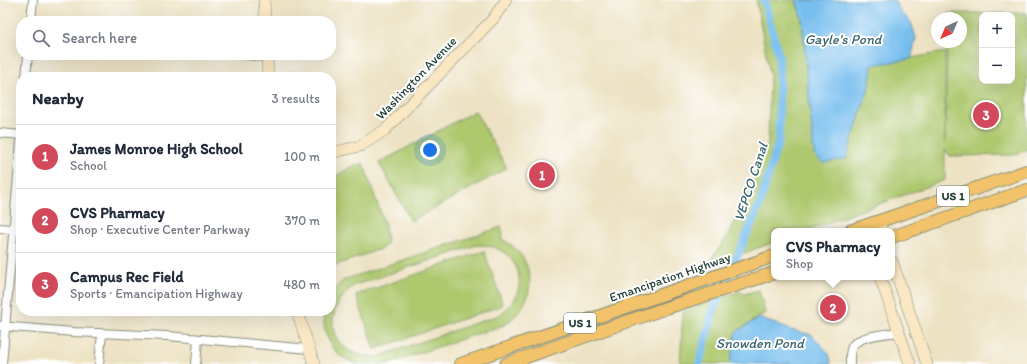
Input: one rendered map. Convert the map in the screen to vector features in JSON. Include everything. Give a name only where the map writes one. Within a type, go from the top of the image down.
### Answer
[{"type":"main road","name":"US 1","points":[[869,228],[881,226],[1027,171]]},
{"type":"main road","name":"US 1","points":[[895,236],[1027,190]]},
{"type":"main road","name":"Emancipation Highway","points":[[461,364],[771,257]]},
{"type":"main road","name":"US 1","points":[[506,364],[695,298],[771,274]]},
{"type":"street","points":[[31,16],[33,0]]},
{"type":"street","points":[[264,0],[265,16]]},
{"type":"street","name":"Washington Avenue","points":[[336,152],[360,146],[385,130],[493,18],[506,0]]},
{"type":"street","points":[[26,72],[28,60]]},
{"type":"street","points":[[267,60],[268,72]]},
{"type":"street","points":[[0,133],[16,135]]},
{"type":"street","points":[[0,228],[16,230]]},
{"type":"street","points":[[2,364],[3,326],[16,237]]},
{"type":"street","points":[[895,270],[927,364]]},
{"type":"street","points":[[881,280],[910,364]]},
{"type":"street","points":[[299,316],[314,364]]},
{"type":"street","points":[[3,326],[102,334],[198,339],[309,349]]},
{"type":"street","points":[[850,364],[850,350],[857,342],[877,334],[899,332]]},
{"type":"street","points":[[99,364],[102,334]]},
{"type":"street","points":[[196,364],[198,339]]},
{"type":"green space","points":[[756,0],[796,0],[802,19],[814,155],[846,159],[870,83],[872,65],[945,52],[945,144],[947,48],[967,48],[967,13],[979,13],[979,84],[1015,84],[1015,13],[1027,13],[1027,150],[1012,155],[950,156],[945,150],[945,180],[813,228],[771,228],[771,243],[714,264],[712,258],[726,238],[768,143],[770,75]]},
{"type":"green space","points":[[475,111],[507,168],[411,221],[379,163]]},
{"type":"green space","points":[[363,163],[385,225],[387,244],[383,248],[336,265],[336,176],[349,168]]},
{"type":"green space","points":[[501,227],[503,236],[500,238],[513,246],[522,256],[530,280],[529,292],[524,304],[516,315],[504,325],[387,364],[355,364],[340,356],[332,347],[325,332],[323,316],[334,316],[333,329],[336,337],[349,351],[377,357],[499,315],[510,305],[517,294],[519,282],[518,271],[512,261],[504,252],[492,247],[477,245],[355,285],[348,290],[336,309],[336,287],[343,280]]},
{"type":"green space","points":[[484,251],[503,305],[375,349],[356,295]]},
{"type":"green space","points":[[759,290],[765,313],[736,332],[730,364],[680,364],[683,312],[739,291],[744,294]]},
{"type":"water","name":"Gayle's Pond","points":[[796,0],[894,0],[901,12],[911,22],[916,38],[911,59],[872,65],[870,83],[846,159],[823,163],[814,155],[802,19]]},
{"type":"water","name":"Snowden Pond","points":[[759,318],[791,330],[812,335],[829,354],[831,364],[730,364],[736,332]]},
{"type":"waterway","name":"VEPCO Canal","points":[[699,364],[713,312],[760,204],[779,139],[779,57],[764,0]]},
{"type":"place","name":"Campus Rec Field","points":[[986,115]]},
{"type":"place","name":"James Monroe High School","points":[[542,175]]},
{"type":"place","name":"CVS Pharmacy","points":[[833,308]]}]
